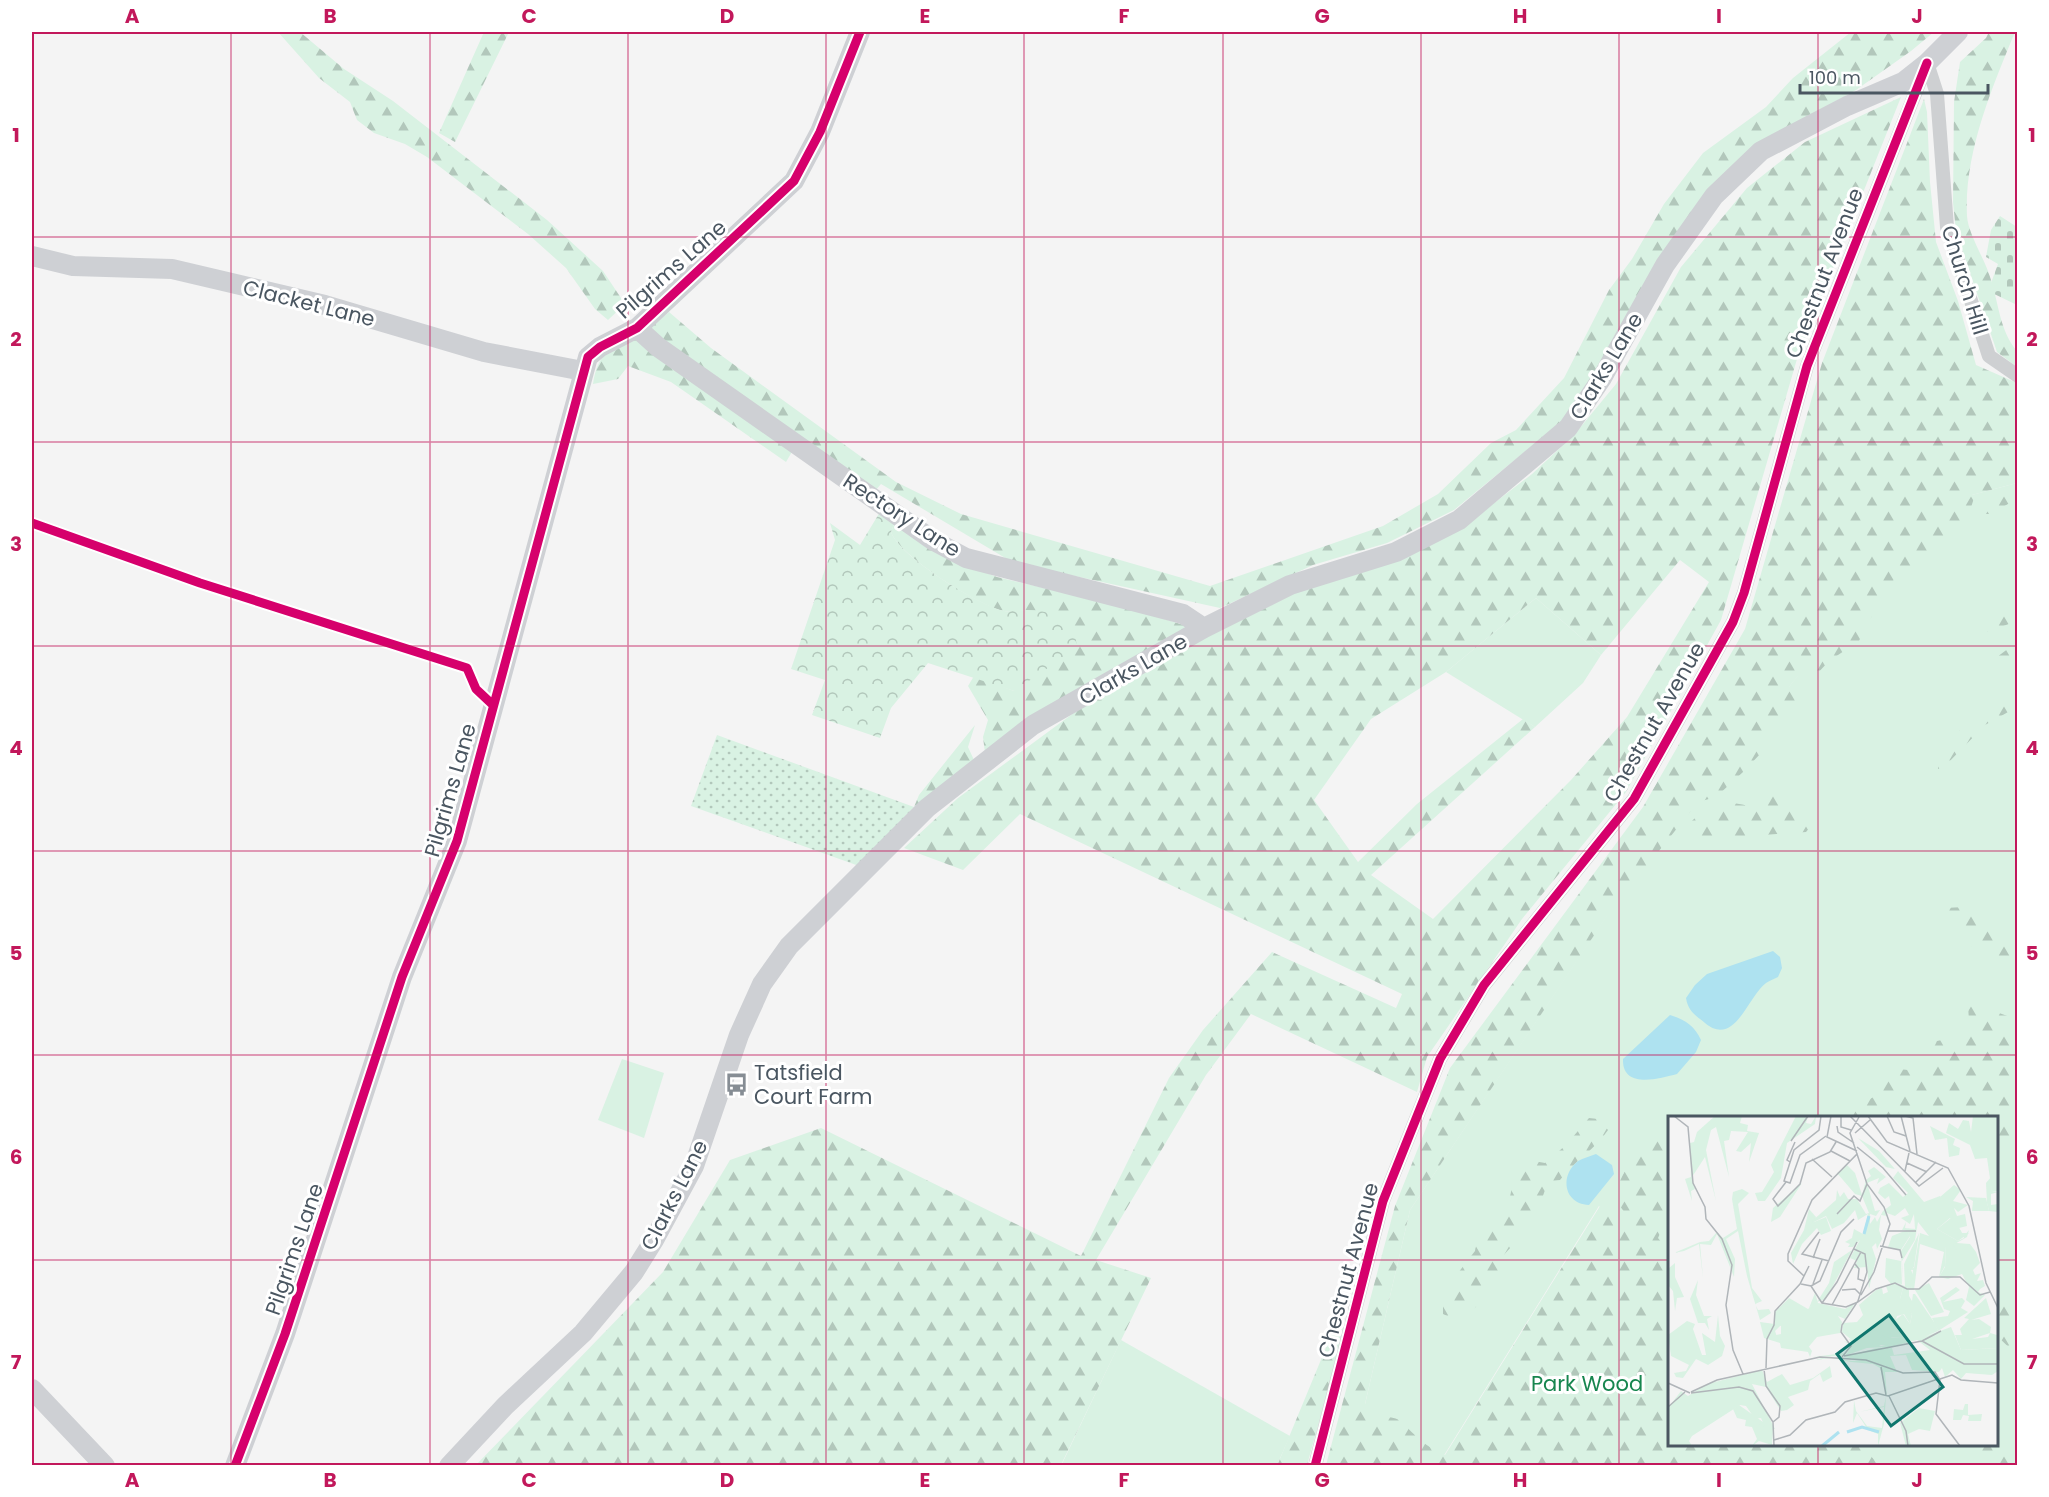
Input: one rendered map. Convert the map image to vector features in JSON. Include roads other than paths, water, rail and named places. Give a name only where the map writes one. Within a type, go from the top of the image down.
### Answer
[{"type":"street","name":"Pilgrims Lane","points":[[235,1466],[285,1334],[402,977],[457,841],[580,395],[583,371],[588,357],[600,347],[637,328],[794,181],[820,132],[860,32]]},
{"type":"street","name":"Clarks Lane","points":[[449,1466],[505,1406],[584,1333],[634,1272],[694,1166],[739,1035],[762,984],[789,946],[927,808],[1033,725],[1204,628],[1290,585],[1396,552],[1459,520],[1568,428],[1602,378],[1665,265],[1722,188],[1761,151],[1847,106],[1903,82],[1927,63],[1958,32]]},
{"type":"street","name":"Church Hill","points":[[1927,63],[1937,94],[1947,227],[1989,356],[2018,376]]},
{"type":"street","name":"Chestnut Avenue","points":[[1315,1466],[1383,1202],[1440,1059],[1484,985],[1634,799],[1733,622],[1744,592],[1807,366],[1927,63]]},
{"type":"street","name":"Clacket Lane","points":[[32,256],[73,266],[172,269],[325,305],[484,352],[583,371]]},
{"type":"street","name":"Rectory Lane","points":[[637,328],[658,347],[934,541],[966,558],[1183,614],[1204,628]]},
{"type":"street","points":[[32,1389],[105,1466]]},
{"type":"water","points":[[1773,951],[1780,957],[1782,968],[1778,977],[1759,989],[1733,1025],[1725,1029],[1715,1029],[1690,1010],[1686,998],[1707,974]]},
{"type":"water","points":[[1670,1015],[1684,1021],[1696,1031],[1701,1040],[1696,1052],[1677,1074],[1642,1080],[1628,1075],[1623,1059]]},
{"type":"water","points":[[1596,1154],[1612,1165],[1614,1174],[1589,1205],[1574,1200],[1567,1188],[1567,1181],[1568,1174],[1578,1161]]},
{"type":"place","name":"Tatsfield Court Farm","points":[[736,1084]]},
{"type":"park label","name":"Park Wood","points":[[1587,1383]]}]
